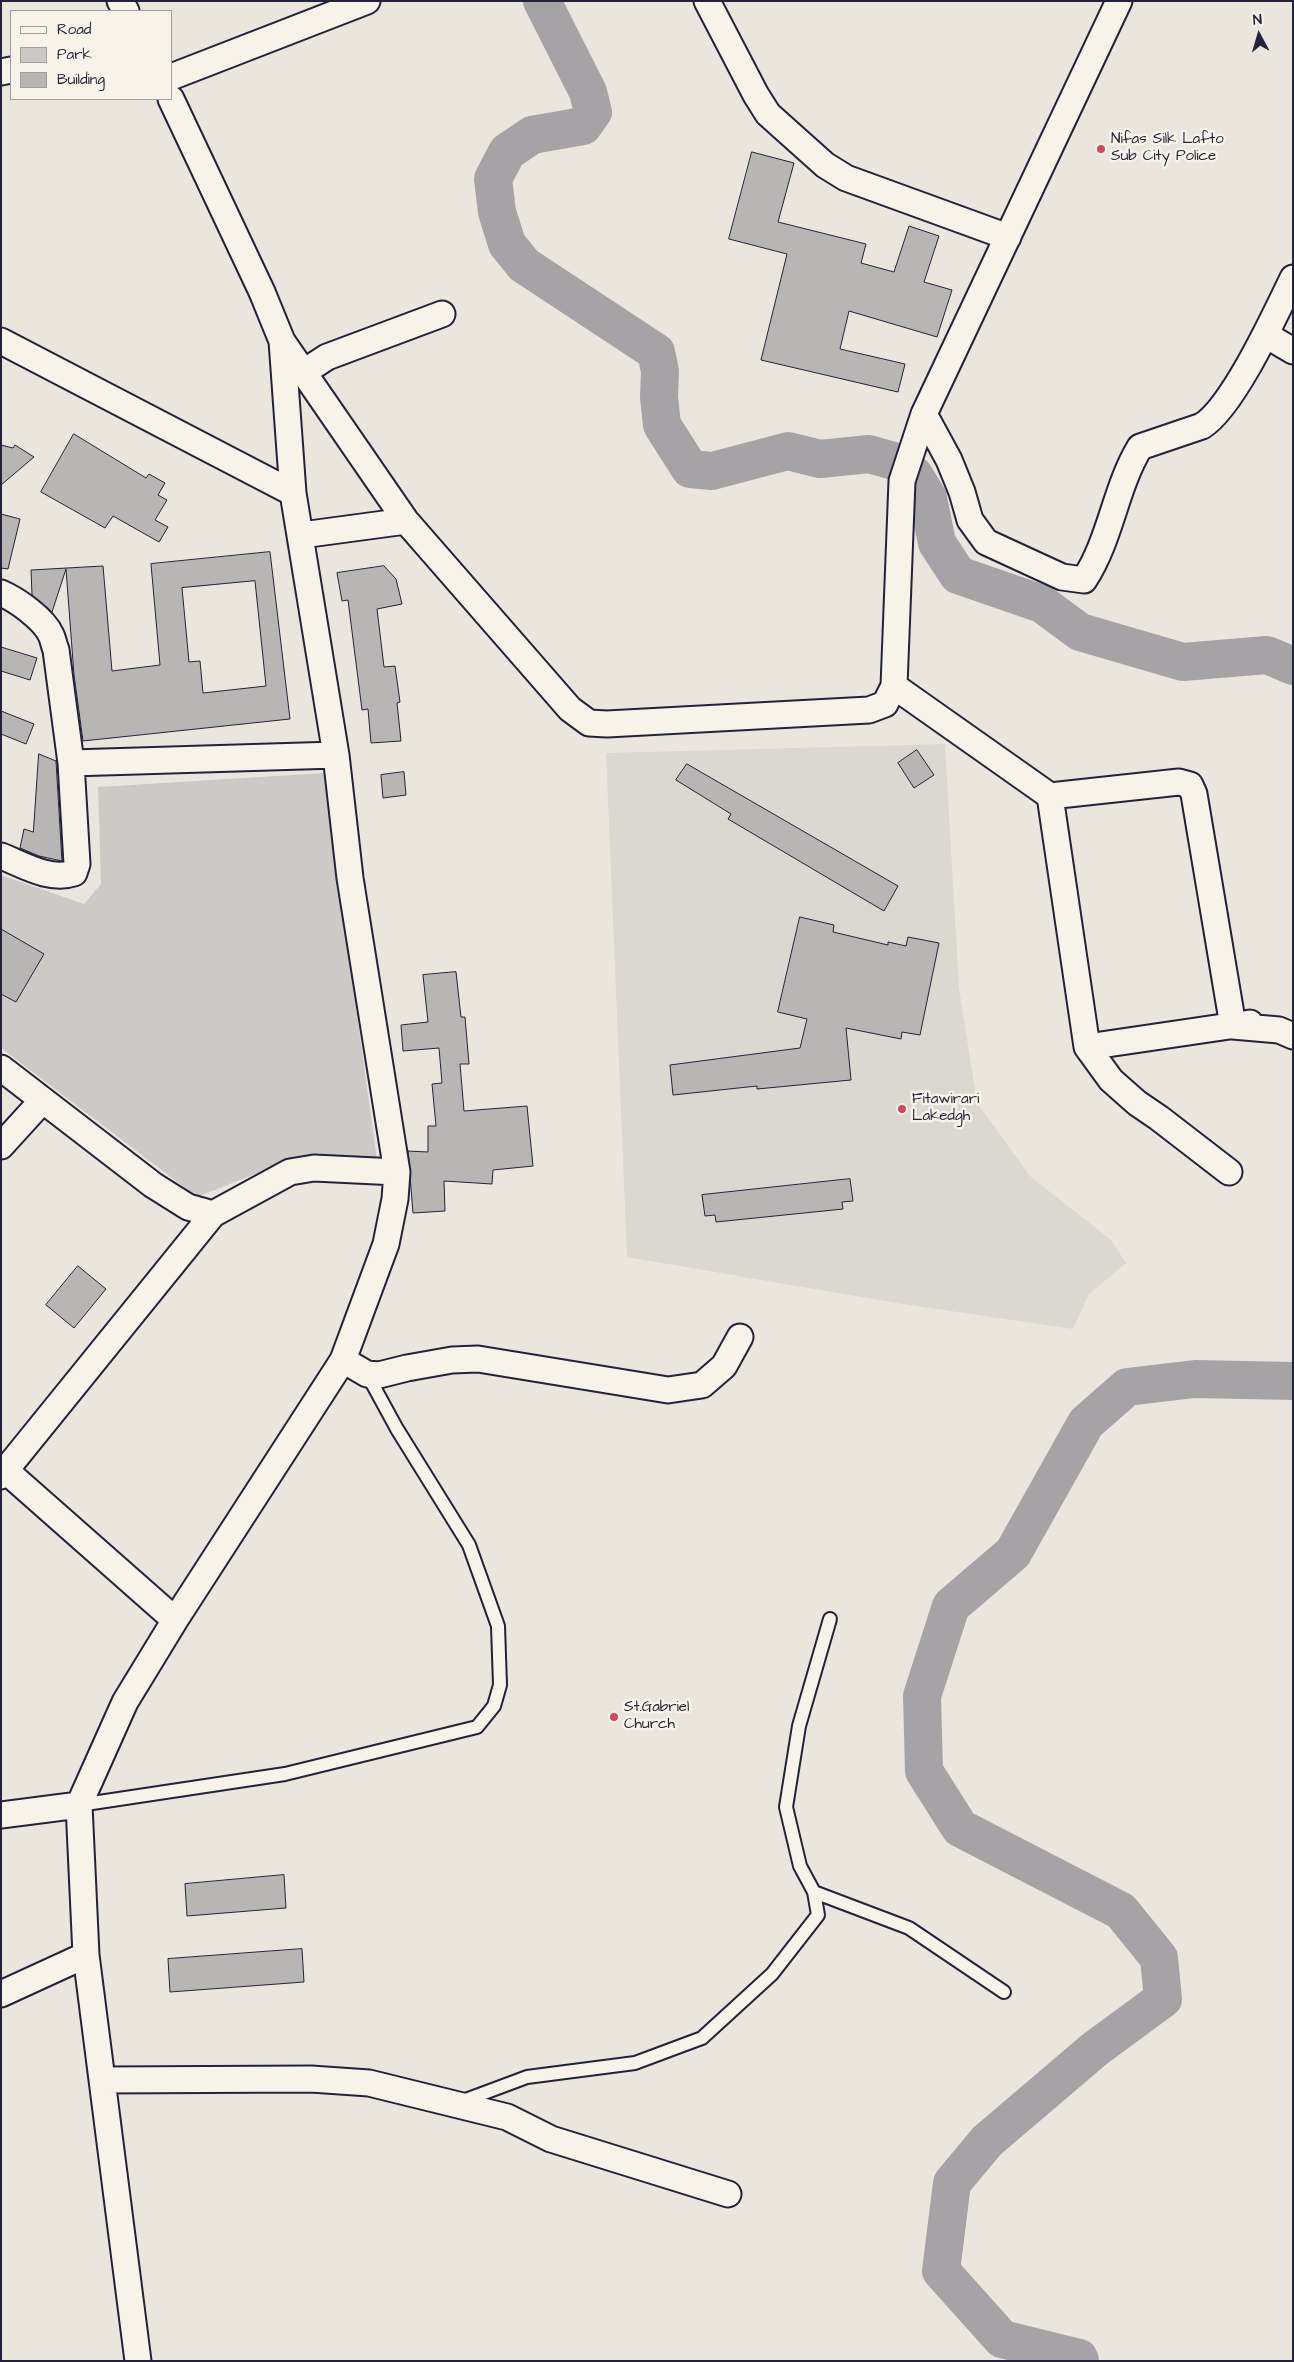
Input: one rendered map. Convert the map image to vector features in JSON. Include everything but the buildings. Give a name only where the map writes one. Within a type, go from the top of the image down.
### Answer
[{"type":"street","points":[[172,78],[367,1]]},
{"type":"street","points":[[707,1],[756,95],[768,114],[825,165],[846,178],[1008,237]]},
{"type":"street","points":[[171,100],[262,292],[282,341],[406,521],[570,708],[589,723],[607,724],[869,710],[885,704],[894,686],[902,481],[915,439],[924,414],[1119,1]]},
{"type":"street","points":[[924,414],[956,476],[970,520],[986,542],[1062,577],[1084,580],[1101,548],[1132,460],[1140,447],[1202,426],[1211,421],[1222,407],[1266,335],[1293,278]]},
{"type":"street","points":[[304,372],[327,357],[442,314]]},
{"type":"street","points":[[1266,335],[1293,351]]},
{"type":"street","points":[[1,341],[293,493]]},
{"type":"street","points":[[138,2361],[86,1955],[79,1805],[124,1702],[343,1360],[386,1244],[395,1199],[397,1172],[350,878],[336,755],[302,535],[293,493],[282,341]]},
{"type":"street","points":[[302,535],[406,521]]},
{"type":"street","points":[[1,593],[11,597],[32,613],[51,633],[56,650],[71,763],[77,864],[74,872],[64,876],[45,874],[1,856]]},
{"type":"street","points":[[894,686],[1050,796],[1178,782],[1190,785],[1194,794],[1233,1026]]},
{"type":"street","points":[[71,763],[336,755]]},
{"type":"street","points":[[1050,796],[1087,1047],[1111,1080],[1137,1103],[1229,1172]]},
{"type":"street","points":[[1087,1047],[1293,1018]]},
{"type":"street","points":[[1233,1026],[1279,1030],[1293,1036]]},
{"type":"street","points":[[1,1068],[153,1185],[188,1207],[213,1214]]},
{"type":"street","points":[[1,1146],[42,1101]]},
{"type":"street","points":[[175,1620],[4,1473],[213,1214],[290,1172],[314,1168],[397,1172]]},
{"type":"street","points":[[343,1360],[367,1374],[380,1376],[407,1368],[452,1360],[478,1360],[668,1390],[702,1385],[724,1366],[740,1337]]},
{"type":"street","points":[[1,1816],[79,1805]]},
{"type":"street","points":[[1,1994],[86,1955]]},
{"type":"street","points":[[103,2080],[311,2079],[370,2082],[507,2117],[551,2139],[728,2194]]},
{"type":"lane","points":[[79,1805],[285,1774],[476,1727],[494,1706],[500,1685],[498,1626],[469,1546],[397,1429],[367,1374]]},
{"type":"lane","points":[[453,2104],[527,2077],[635,2063],[702,2038],[772,1974],[818,1915],[814,1892],[800,1866],[786,1807],[798,1726],[830,1619]]},
{"type":"lane","points":[[814,1892],[909,1928],[1004,1992]]},
{"type":"shaded area","points":[[945,744],[959,988],[977,1103],[1031,1177],[1111,1240],[1126,1263],[1089,1294],[1073,1329],[896,1303],[627,1257],[606,753]]},
{"type":"green space","points":[[324,773],[377,1160],[298,1157],[197,1197],[1,1048],[1,875],[84,904],[101,884],[98,787]]},
{"type":"waterway","points":[[542,1],[588,92],[593,112],[583,126],[532,135],[507,152],[493,179],[497,212],[507,244],[524,265],[656,352],[660,371],[659,397],[662,425],[690,469],[712,471],[788,451],[820,459],[869,454],[897,462],[914,475],[928,498],[937,543],[958,575],[1042,604],[1080,632],[1183,662],[1267,655],[1293,666]]},
{"type":"waterway","points":[[1080,2361],[1079,2358],[1002,2339],[941,2271],[952,2183],[987,2141],[1095,2049],[1163,1999],[1159,1958],[1121,1911],[960,1828],[924,1771],[922,1696],[951,1606],[1013,1553],[1086,1423],[1127,1387],[1195,1379],[1293,1381]]},
{"type":"place","name":"Nifas Silk Lafto Sub City Police","points":[[1101,149]]},
{"type":"place","name":"Fitawirari Lakedgh","points":[[902,1109]]},
{"type":"place","name":"St.Gabriel Church","points":[[614,1717]]}]
